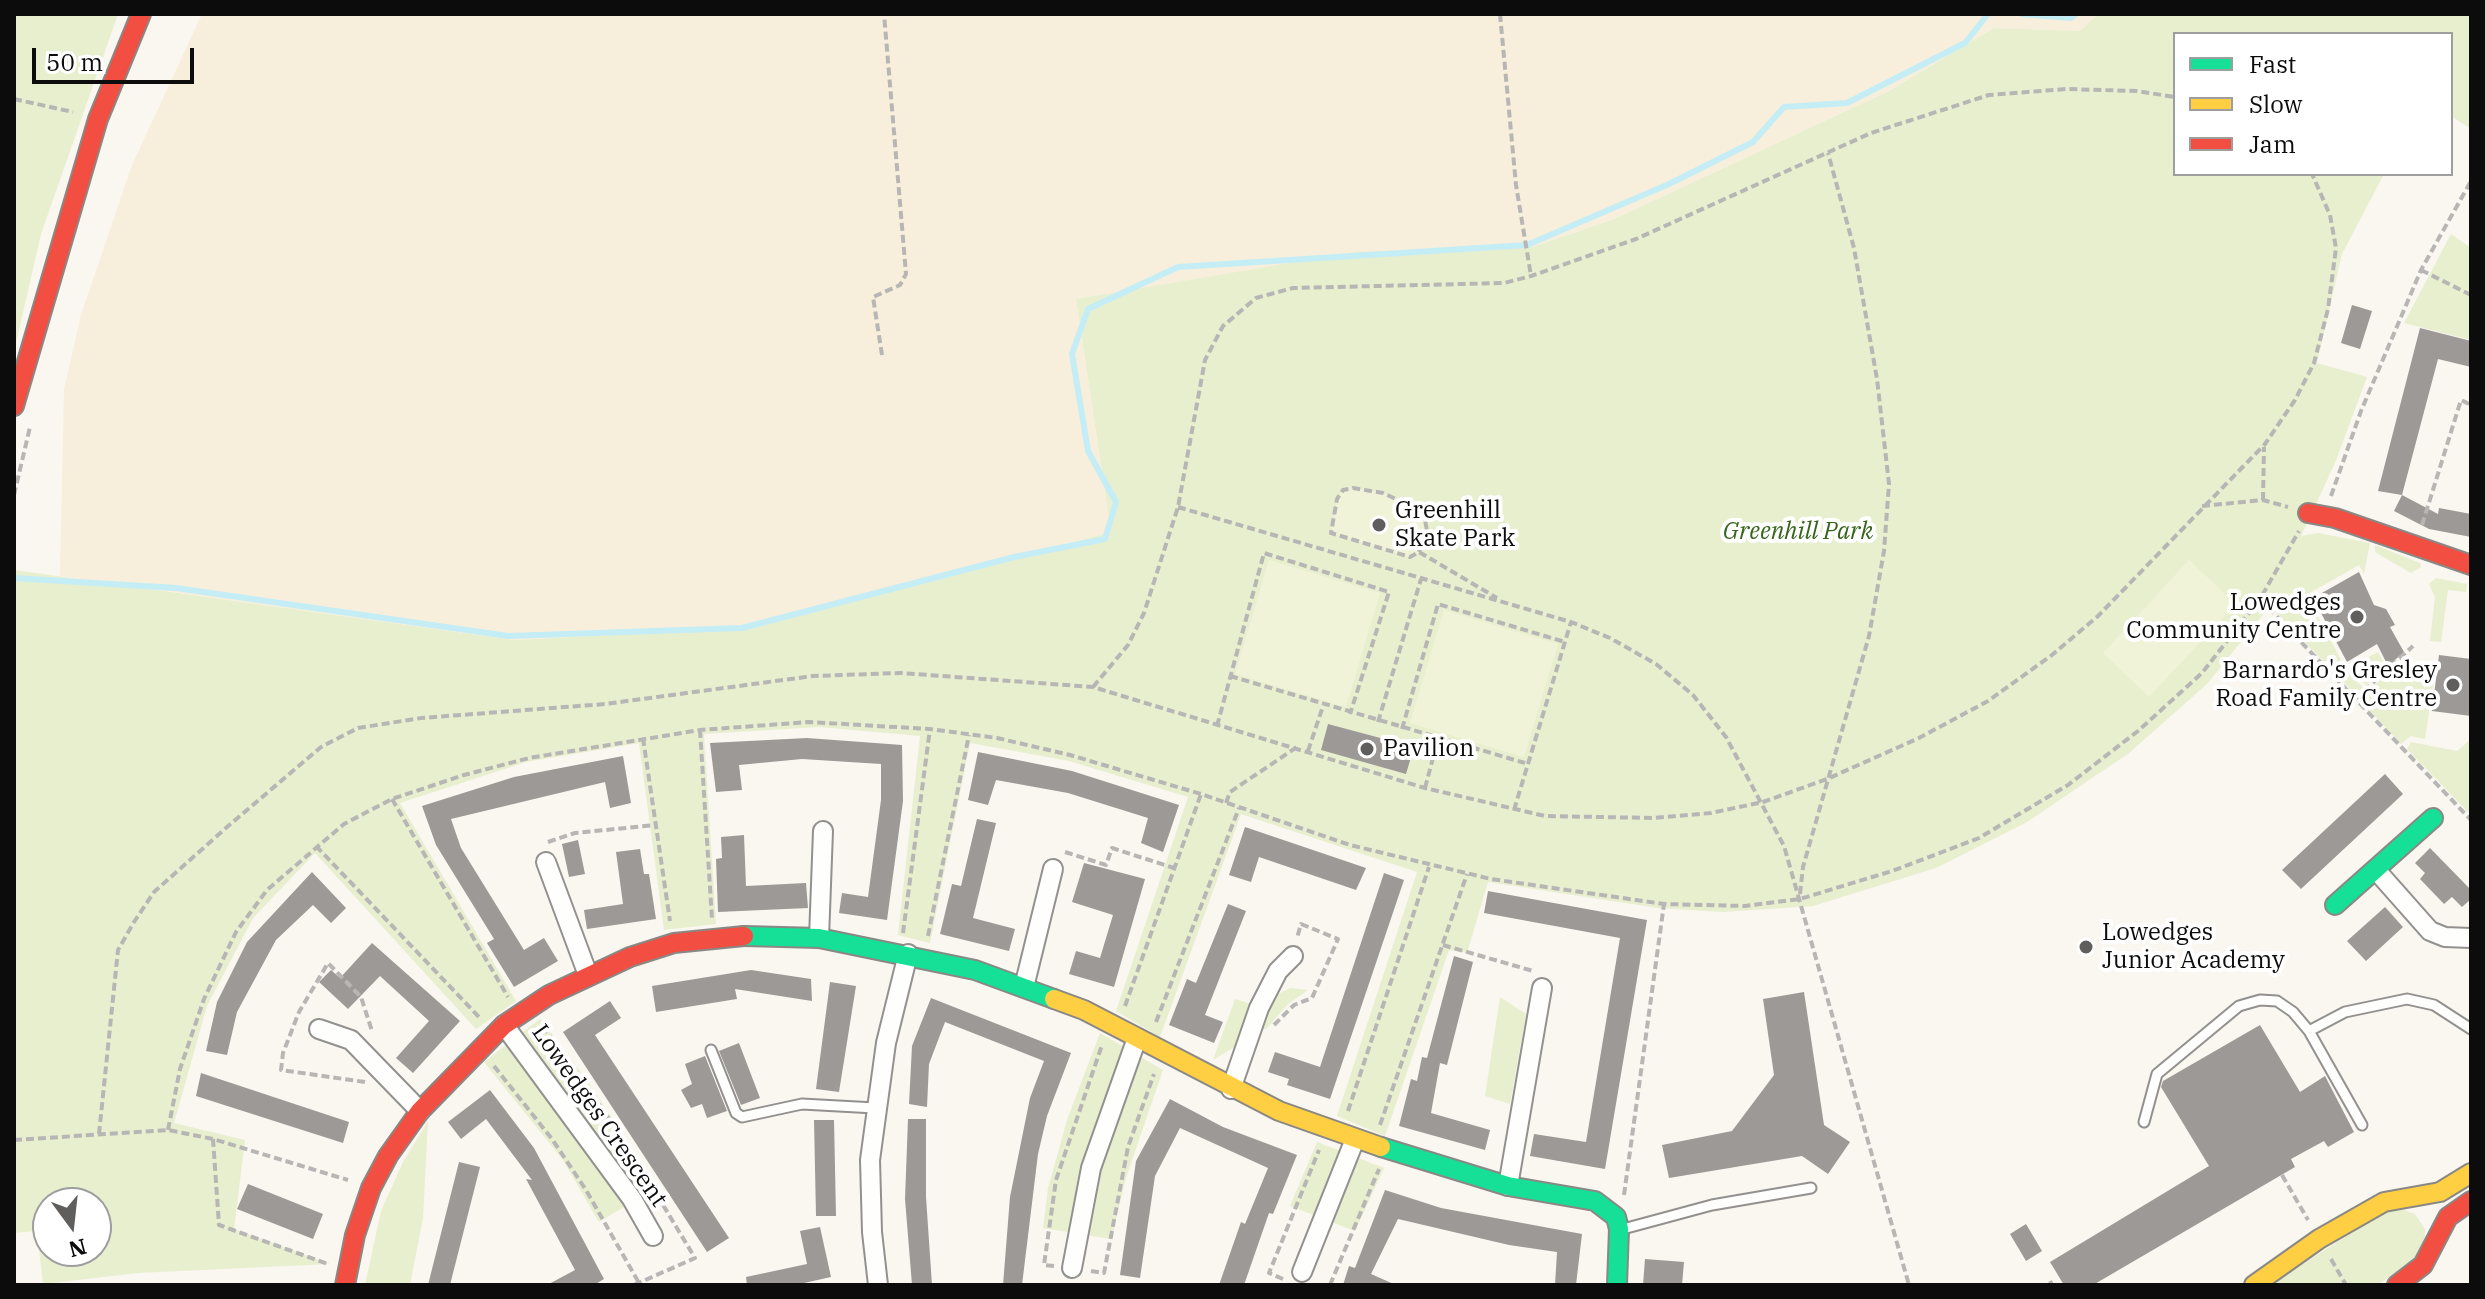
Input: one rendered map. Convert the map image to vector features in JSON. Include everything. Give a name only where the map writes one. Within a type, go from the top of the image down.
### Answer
[{"type":"main road","points":[[14,406],[98,119],[141,14]]},
{"type":"main road","points":[[2317,515],[2471,565]]},
{"type":"main road","points":[[2335,905],[2433,818]]},
{"type":"main road","name":"Lowedges Crescent","points":[[347,1278],[371,1188],[388,1156],[420,1111],[506,1024],[588,975],[674,943],[758,935],[819,938],[911,955],[1024,987],[1142,1040],[1231,1089],[1341,1134],[1508,1186],[1595,1201],[1616,1217],[1619,1229]]},
{"type":"main road","points":[[2254,1285],[2319,1239],[2384,1202],[2440,1192],[2471,1173]]},
{"type":"main road","points":[[2419,1196],[2438,1206],[2446,1222]]},
{"type":"main road","points":[[2397,1285],[2423,1265],[2446,1222],[2471,1201]]},
{"type":"main road","points":[[1617,1285],[1619,1229]]},
{"type":"street","points":[[819,938],[823,831]]},
{"type":"street","points":[[546,862],[588,975]]},
{"type":"street","points":[[1024,987],[1053,869]]},
{"type":"street","points":[[2376,870],[2430,931],[2445,937],[2471,938]]},
{"type":"street","points":[[878,1285],[872,1232],[870,1160],[875,1108],[886,1043],[911,955]]},
{"type":"street","points":[[1231,1089],[1259,1008],[1278,971],[1293,956]]},
{"type":"street","points":[[1508,1186],[1542,988]]},
{"type":"street","name":"Lowedges Crescent","points":[[506,1024],[632,1199],[653,1236]]},
{"type":"street","points":[[319,1029],[351,1040],[420,1111]]},
{"type":"street","points":[[1072,1268],[1091,1168],[1142,1040]]},
{"type":"street","points":[[1300,1278],[1341,1134]]},
{"type":"lane","points":[[2309,1031],[2345,1012],[2407,999],[2434,1005],[2471,1029]]},
{"type":"lane","points":[[2144,1122],[2157,1074],[2239,1006],[2260,1000],[2277,1001],[2293,1012],[2309,1031],[2362,1125]]},
{"type":"lane","points":[[711,1050],[736,1113],[742,1117],[802,1104],[875,1108]]},
{"type":"lane","points":[[1619,1229],[1712,1205],[1811,1188]]},
{"type":"path","points":[[882,355],[873,297],[900,285],[906,274],[884,14]]},
{"type":"path","points":[[1500,14],[1531,276]]},
{"type":"path","points":[[1093,687],[1128,645],[1139,624],[1178,507],[1205,360],[1223,326],[1256,298],[1293,288],[1504,283],[1531,276],[1636,239],[1930,111],[1989,95],[2066,89],[2136,91],[2173,97]]},
{"type":"path","points":[[14,99],[81,114]]},
{"type":"path","points":[[1800,898],[1803,867],[1869,636],[1884,551],[1889,484],[1877,379],[1862,292],[1828,153]]},
{"type":"path","points":[[99,1134],[118,950],[134,922],[154,892],[227,827],[321,747],[358,728],[421,718],[605,704],[813,676],[901,673],[1093,687],[1425,788],[1545,816],[1653,818],[1711,813],[1763,802],[1827,779],[1919,738],[1988,701],[2052,655],[2098,616],[2201,506],[2265,444],[2295,400],[2314,363],[2328,309],[2336,248],[2330,215],[2313,176]]},
{"type":"path","points":[[168,1130],[180,1069],[204,999],[236,932],[267,890],[316,846],[344,824],[392,799],[529,758],[643,738],[700,730],[809,722],[930,729],[969,735],[1070,755],[1429,867],[1664,904],[1745,906],[1800,898],[1892,871],[1979,838],[2068,785],[2138,731],[2202,673],[2260,599],[2333,486],[2421,270],[2471,181]]},
{"type":"path","points":[[2421,270],[2471,295]]},
{"type":"path","points":[[2411,546],[2427,514],[2461,400],[2471,405]]},
{"type":"path","points":[[2263,500],[2261,460],[2265,444]]},
{"type":"path","points":[[1353,488],[1383,493],[1417,509],[1425,520],[1427,531],[1419,552],[1410,557],[1331,533],[1337,499],[1343,490],[1353,488]]},
{"type":"path","points":[[2201,506],[2263,500],[2317,515]]},
{"type":"path","points":[[1178,507],[1571,622],[1610,638],[1656,664],[1693,695],[1726,737],[1784,846],[1909,1285]]},
{"type":"path","points":[[1419,552],[1502,602]]},
{"type":"path","points":[[1217,726],[1264,553],[1389,592],[1350,714]]},
{"type":"path","points":[[1378,722],[1421,578]]},
{"type":"path","points":[[2260,599],[2471,820]]},
{"type":"path","points":[[1402,729],[1438,604],[1565,642]]},
{"type":"path","points":[[1514,810],[1525,763],[1571,622]]},
{"type":"path","points":[[2355,699],[2413,646]]},
{"type":"path","points":[[1230,676],[1350,714],[1525,763]]},
{"type":"path","points":[[1308,751],[1323,706]]},
{"type":"path","points":[[911,955],[930,729]]},
{"type":"path","points":[[700,730],[713,938]]},
{"type":"path","points":[[911,955],[969,735]]},
{"type":"path","points":[[643,738],[674,943]]},
{"type":"path","points":[[1425,788],[1438,739]]},
{"type":"path","points":[[1226,803],[1230,792],[1297,747]]},
{"type":"path","points":[[1117,1028],[1201,794]]},
{"type":"path","points":[[392,799],[506,1024]]},
{"type":"path","points":[[1142,1040],[1239,808]]},
{"type":"path","points":[[546,862],[541,844],[575,833],[656,825]]},
{"type":"path","points":[[316,846],[506,1024]]},
{"type":"path","points":[[1053,869],[1059,851],[1106,865],[1112,848],[1174,868]]},
{"type":"path","points":[[1300,1278],[1269,1273],[1341,1134],[1429,867]]},
{"type":"path","points":[[1330,1285],[1380,1148],[1467,874]]},
{"type":"path","points":[[1619,1229],[1664,904]]},
{"type":"path","points":[[1273,1027],[1294,1005],[1312,998],[1338,939],[1301,924],[1293,956]]},
{"type":"path","points":[[1443,945],[1545,975],[1542,988]]},
{"type":"path","points":[[480,1048],[552,1139],[586,1190],[639,1283]]},
{"type":"path","points":[[14,1140],[168,1130],[213,1139],[371,1188]]},
{"type":"path","points":[[213,1139],[219,1225],[347,1278]]},
{"type":"shaded area","points":[[202,14],[2098,14],[2080,31],[1994,28],[1889,91],[1614,219],[1533,247],[1356,253],[1076,299],[1111,532],[748,628],[514,640],[60,576],[64,389],[81,315],[132,165]]},
{"type":"green space","points":[[14,14],[118,14],[41,234],[14,352]]},
{"type":"green space","name":"Greenhill Park","points":[[2098,14],[2471,14],[2471,129],[2453,117],[2453,32],[2173,32],[2173,176],[2383,176],[2342,254],[2317,363],[2367,377],[2335,463],[2301,536],[2318,533],[2370,543],[2364,574],[2359,565],[2306,595],[2346,669],[2363,688],[2355,694],[2264,600],[2265,612],[2207,684],[2129,753],[2027,822],[1936,868],[1813,906],[1723,912],[1658,908],[1488,882],[1467,953],[1449,950],[1385,1136],[1337,1116],[1417,872],[1241,814],[1160,1037],[1116,1011],[1188,797],[1069,761],[970,743],[930,943],[898,935],[920,736],[819,727],[704,734],[716,924],[664,930],[639,743],[526,762],[400,803],[516,1001],[476,1029],[315,853],[253,918],[207,1006],[174,1123],[245,1140],[234,1229],[330,1264],[138,1273],[43,1284],[41,1267],[112,1267],[112,1187],[32,1187],[32,1231],[14,1233],[14,570],[514,640],[748,628],[1111,532],[1076,299],[1356,252],[1533,247],[1614,219],[1889,91],[1994,28],[2080,31]]},
{"type":"green space","points":[[2451,234],[2471,248],[2471,340],[2404,323]]},
{"type":"green space","name":"Greenhill Skate Park","points":[[1353,488],[1383,493],[1417,509],[1425,520],[1427,531],[1419,552],[1410,557],[1331,533],[1337,499],[1343,490]]},
{"type":"green space","points":[[2375,545],[2420,563],[2421,567],[2411,573],[2375,552]]},
{"type":"green space","points":[[1269,560],[1380,593],[1346,707],[1235,674]]},
{"type":"green space","points":[[2189,560],[2236,604],[2149,697],[2103,653]]},
{"type":"green space","points":[[2436,578],[2467,584],[2466,592],[2448,590],[2441,642],[2430,641],[2435,597],[2429,584]]},
{"type":"green space","points":[[1444,610],[1558,644],[1524,757],[1410,723]]},
{"type":"green space","points":[[2378,652],[2386,667],[2366,685],[2349,667]]},
{"type":"green space","points":[[2407,656],[2423,675],[2429,674],[2427,683],[2433,685],[2425,739],[2411,736],[2401,744],[2359,699]]},
{"type":"green space","points":[[2471,739],[2471,815],[2407,749],[2411,742],[2457,751]]},
{"type":"green space","points":[[1290,988],[1308,990],[1288,1004],[1268,1027],[1213,1060],[1235,999],[1267,1009],[1276,995]]},
{"type":"green space","points":[[1500,997],[1526,1014],[1510,1104],[1485,1096]]},
{"type":"green space","points":[[540,1019],[587,1080],[657,1187],[599,1222],[563,1160],[484,1062]]},
{"type":"green space","points":[[1100,1033],[1163,1070],[1126,1178],[1111,1239],[1043,1228],[1048,1188],[1067,1120]]},
{"type":"green space","points":[[428,1121],[423,1218],[410,1285],[365,1285],[381,1211],[403,1162]]},
{"type":"green space","points":[[1317,1142],[1384,1168],[1355,1231],[1290,1206]]},
{"type":"green space","points":[[2401,1209],[2415,1214],[2425,1229],[2424,1246],[2409,1264],[2377,1285],[2270,1285],[2381,1214]]},
{"type":"building","points":[[2352,305],[2372,311],[2360,349],[2341,343]]},
{"type":"building","points":[[2420,328],[2471,341],[2471,367],[2438,359],[2402,495],[2378,491]]},
{"type":"building","points":[[2402,495],[2438,514],[2439,508],[2471,514],[2471,537],[2429,529],[2394,511]]},
{"type":"building","name":"Lowedges Community Centre","points":[[2359,572],[2374,605],[2386,609],[2395,625],[2390,627],[2404,652],[2388,666],[2377,644],[2347,662],[2313,598]]},
{"type":"building","name":"Barnardo's Gresley Road Family Centre","points":[[2439,655],[2471,659],[2471,716],[2432,711]]},
{"type":"building","name":"Pavilion","points":[[1328,724],[1414,747],[1406,774],[1321,750]]},
{"type":"building","points":[[807,738],[902,745],[903,801],[887,920],[839,913],[842,893],[868,897],[881,800],[881,764],[802,759],[739,765],[742,790],[716,792],[710,743]]},
{"type":"building","points":[[978,752],[1072,771],[1179,805],[1163,852],[1141,843],[1148,818],[1068,793],[996,780],[988,805],[968,800]]},
{"type":"building","points":[[623,756],[631,803],[610,808],[605,782],[451,819],[461,848],[524,950],[544,938],[558,961],[514,987],[487,943],[494,939],[436,845],[422,806],[514,777]]},
{"type":"building","points":[[2385,774],[2403,794],[2301,889],[2282,870]]},
{"type":"building","points":[[977,819],[996,823],[973,918],[1015,929],[1009,951],[940,934],[952,884],[961,886]]},
{"type":"building","points":[[1245,827],[1366,868],[1356,890],[1259,857],[1251,882],[1229,875]]},
{"type":"building","points":[[744,835],[746,886],[806,883],[808,908],[718,912],[716,859],[722,858],[721,837]]},
{"type":"building","points":[[578,840],[585,874],[569,877],[562,844]]},
{"type":"building","points":[[2430,848],[2471,890],[2471,899],[2462,907],[2452,897],[2444,904],[2420,879],[2425,873],[2415,863]]},
{"type":"building","points":[[640,849],[644,874],[649,874],[656,919],[587,929],[584,910],[623,904],[616,852]]},
{"type":"building","points":[[1084,863],[1145,879],[1114,987],[1069,974],[1076,951],[1100,958],[1113,915],[1072,902]]},
{"type":"building","points":[[312,872],[346,908],[331,923],[313,905],[276,940],[237,1012],[227,1055],[206,1051],[217,1002],[247,942]]},
{"type":"building","points":[[1384,873],[1404,880],[1330,1099],[1287,1085],[1289,1079],[1268,1072],[1275,1052],[1320,1067]]},
{"type":"building","points":[[1488,891],[1647,920],[1605,1169],[1530,1156],[1534,1134],[1586,1142],[1620,938],[1484,913]]},
{"type":"building","points":[[1228,904],[1246,911],[1205,1015],[1223,1022],[1214,1043],[1169,1025],[1187,979],[1196,983]]},
{"type":"building","points":[[2385,907],[2403,927],[2366,961],[2347,941]]},
{"type":"building","points":[[372,943],[460,1021],[413,1073],[396,1058],[429,1021],[380,976],[348,1009],[319,982],[331,970],[340,978]]},
{"type":"building","points":[[1454,956],[1473,962],[1447,1065],[1440,1063],[1431,1113],[1490,1130],[1485,1150],[1399,1126],[1411,1079],[1417,1081],[1422,1057],[1427,1058]]},
{"type":"building","points":[[751,970],[811,979],[812,1001],[735,989],[737,999],[656,1012],[652,986]]},
{"type":"building","points":[[830,982],[856,986],[839,1092],[816,1089]]},
{"type":"building","points":[[1804,992],[1824,1125],[1850,1142],[1828,1174],[1802,1156],[1669,1178],[1662,1145],[1732,1131],[1774,1075],[1763,999]]},
{"type":"building","points":[[931,998],[1071,1053],[1047,1116],[1038,1154],[1022,1285],[1003,1285],[1010,1197],[1030,1098],[1044,1061],[945,1022],[929,1064],[927,1107],[909,1104],[912,1046]]},
{"type":"building","points":[[610,1001],[621,1018],[595,1035],[729,1238],[707,1252],[563,1032]]},
{"type":"building","points":[[2260,1025],[2300,1092],[2325,1076],[2354,1132],[2328,1147],[2324,1141],[2291,1159],[2295,1167],[2093,1285],[2064,1285],[2050,1262],[2209,1166],[2161,1087],[2163,1081]]},
{"type":"building","points":[[739,1043],[760,1098],[741,1105],[719,1051]]},
{"type":"building","points":[[705,1056],[727,1111],[707,1118],[702,1104],[691,1108],[681,1090],[692,1084],[685,1064]]},
{"type":"building","points":[[201,1073],[349,1122],[343,1143],[196,1096]]},
{"type":"building","points":[[490,1090],[534,1148],[604,1279],[594,1285],[547,1285],[575,1270],[526,1179],[532,1180],[486,1119],[461,1139],[448,1122]]},
{"type":"building","points":[[1170,1099],[1223,1127],[1297,1155],[1273,1214],[1269,1213],[1244,1285],[1219,1285],[1241,1222],[1245,1224],[1268,1168],[1180,1128],[1155,1176],[1140,1278],[1120,1275],[1136,1161]]},
{"type":"building","points":[[908,1119],[926,1119],[926,1197],[932,1285],[912,1285],[905,1199]]},
{"type":"building","points":[[814,1120],[834,1120],[836,1216],[816,1216]]},
{"type":"building","points":[[459,1162],[480,1167],[450,1285],[428,1285]]},
{"type":"building","points":[[248,1184],[323,1214],[313,1239],[237,1209]]},
{"type":"building","points":[[1385,1190],[1441,1208],[1582,1234],[1576,1285],[1555,1285],[1557,1252],[1509,1245],[1398,1219],[1371,1274],[1396,1285],[1343,1285],[1349,1266],[1355,1268]]},
{"type":"building","points":[[2026,1224],[2042,1251],[2026,1261],[2010,1234]]},
{"type":"building","points":[[820,1227],[831,1277],[795,1285],[747,1285],[746,1277],[807,1264],[800,1231]]},
{"type":"building","points":[[1645,1259],[1684,1262],[1682,1285],[1643,1285]]},
{"type":"waterway","points":[[14,578],[176,588],[508,636],[742,628],[1014,557],[1105,539],[1116,502],[1088,451],[1072,354],[1088,309],[1178,267],[1527,245],[1669,184],[1753,142],[1784,107],[1847,103],[1965,43],[1988,14]]},
{"type":"waterway","points":[[2022,14],[2071,18],[2076,14]]},
{"type":"traffic: fast","points":[[2335,905],[2433,818]]},
{"type":"traffic: fast","points":[[744,936],[819,938],[975,970],[1054,999]]},
{"type":"traffic: fast","points":[[1381,1147],[1508,1186],[1595,1201],[1616,1217],[1619,1229],[1617,1285]]},
{"type":"traffic: slow","points":[[1054,999],[1084,1010],[1279,1111],[1381,1147]]},
{"type":"traffic: slow","points":[[2254,1285],[2319,1239],[2384,1202],[2440,1192],[2471,1173]]},
{"type":"traffic: jam","points":[[14,406],[98,119],[141,14]]},
{"type":"traffic: jam","points":[[2308,513],[2335,518],[2471,565]]},
{"type":"traffic: jam","points":[[345,1285],[355,1235],[371,1188],[388,1156],[420,1111],[504,1025],[549,995],[630,957],[674,943],[744,936]]},
{"type":"traffic: jam","points":[[2397,1285],[2423,1265],[2448,1217],[2471,1201]]},
{"type":"place","name":"Greenhill Skate Park","points":[[1379,525]]},
{"type":"place","name":"Lowedges Community Centre","points":[[2357,617]]},
{"type":"place","name":"Barnardo's Gresley Road Family Centre","points":[[2453,685]]},
{"type":"place","name":"Pavilion","points":[[1367,749]]},
{"type":"place","name":"Lowedges Junior Academy","points":[[2086,947]]}]
